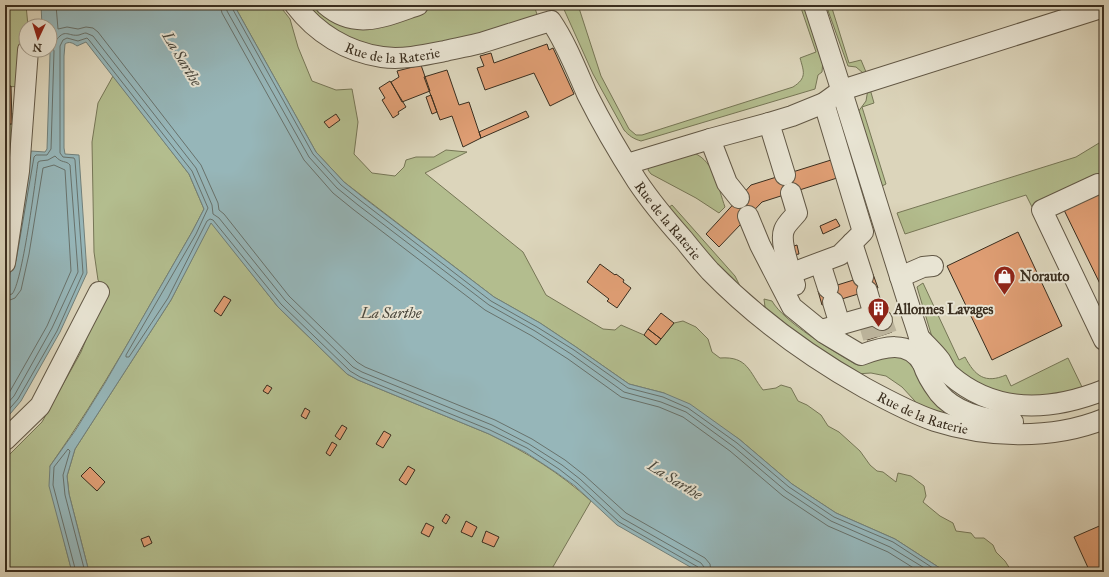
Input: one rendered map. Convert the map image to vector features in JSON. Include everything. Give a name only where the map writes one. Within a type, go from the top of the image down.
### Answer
[{"type":"street","name":"Rue de la Raterie","points":[[295,5],[314,26],[335,41],[363,53],[383,57],[409,57],[472,45],[548,13],[561,35],[602,123],[618,152],[653,204],[710,271],[784,337],[831,369],[881,397],[934,421],[959,428],[1004,433],[1050,432],[1073,428],[1104,419]]},
{"type":"street","points":[[326,5],[334,12],[357,19],[375,19],[418,5]]},
{"type":"street","name":"Rue de la Raterie","points":[[814,5],[919,337],[923,364],[933,385],[947,400],[968,413],[993,419],[1024,422],[1057,420],[1080,416],[1093,410],[1103,396]]},
{"type":"street","points":[[627,164],[792,116],[824,103],[842,90],[1104,7]]},
{"type":"street","points":[[5,263],[19,171],[27,58]]},
{"type":"street","points":[[792,273],[840,255],[863,232],[824,103]]},
{"type":"street","points":[[768,122],[797,212],[784,228],[782,235],[783,243],[792,273],[814,324]]},
{"type":"street","points":[[710,139],[727,183],[739,198]]},
{"type":"street","points":[[1098,184],[1042,210],[1104,340]]},
{"type":"street","points":[[748,216],[760,246],[792,307],[861,356],[879,332]]},
{"type":"street","points":[[852,243],[879,332]]},
{"type":"street","points":[[820,263],[840,325]]},
{"type":"street","points":[[900,277],[923,267],[934,266]]},
{"type":"street","points":[[5,440],[40,406],[99,292]]},
{"type":"street","points":[[814,324],[840,325],[879,332],[912,352],[920,358],[923,364]]},
{"type":"street","points":[[919,337],[940,360],[949,374],[968,388],[981,395],[1009,404],[1023,406],[1044,405],[1103,396]]},
{"type":"green space","points":[[5,5],[26,5],[27,18],[18,18],[18,58],[25,58],[25,86],[5,87]]},
{"type":"green space","points":[[234,5],[279,5],[290,19],[298,47],[312,81],[336,90],[352,89],[358,122],[354,154],[372,173],[395,176],[404,167],[406,160],[416,157],[434,157],[446,150],[467,152],[425,173],[523,252],[546,295],[603,329],[615,330],[621,325],[644,335],[656,345],[674,323],[683,321],[696,327],[708,339],[712,352],[720,358],[729,358],[742,362],[751,371],[763,390],[776,388],[781,385],[791,388],[798,401],[807,405],[821,415],[828,426],[839,432],[860,451],[870,465],[877,471],[883,472],[896,482],[898,473],[911,476],[924,486],[926,496],[923,502],[940,516],[953,523],[956,531],[971,533],[975,538],[984,538],[993,545],[996,552],[1005,561],[1012,572],[946,572],[895,539],[836,513],[792,484],[739,439],[664,393],[629,384],[540,323],[494,297],[344,182],[316,152]]},
{"type":"green space","points":[[295,5],[326,5],[335,12],[418,5],[534,5],[540,24],[480,43],[363,53]]},
{"type":"green space","points":[[562,5],[578,5],[601,76],[629,129],[636,135],[642,135],[793,87],[801,81],[803,67],[800,58],[816,52],[800,5],[806,5],[823,60],[822,72],[818,75],[815,89],[641,141],[632,137],[624,130],[593,74]]},
{"type":"green space","points":[[826,5],[831,5],[849,63],[861,60],[866,72],[863,73],[856,67],[848,66]]},
{"type":"green space","points":[[113,76],[189,174],[204,209],[106,380],[50,466],[65,545],[72,572],[5,572],[5,459],[42,422],[81,352],[106,291],[98,280],[94,252],[92,142],[98,103]]},
{"type":"green space","points":[[868,89],[870,89],[874,103],[862,107],[886,184],[882,186],[858,112],[866,101]]},
{"type":"green space","points":[[11,113],[17,116],[12,171],[5,167],[5,124],[12,124]]},
{"type":"green space","points":[[1104,140],[1104,176],[1100,174],[1032,207],[1026,195],[905,234],[897,213],[1076,157]]},
{"type":"green space","points":[[694,153],[707,163],[715,176],[725,207],[719,213],[696,198],[651,174],[648,170],[649,167]]},
{"type":"green space","points":[[672,205],[735,276],[740,286],[715,262],[668,208]]},
{"type":"green space","points":[[211,222],[278,307],[347,374],[503,441],[555,472],[591,501],[550,572],[89,572],[69,494],[67,476],[75,449],[171,300]]},
{"type":"green space","points":[[923,283],[959,360],[965,357],[973,369],[981,376],[992,379],[1006,375],[1011,386],[1068,358],[1082,387],[1059,394],[1031,397],[1009,396],[985,388],[959,374],[932,337],[917,287]]},
{"type":"green space","points":[[764,299],[772,301],[787,318],[810,336],[855,364],[895,354],[909,359],[951,416],[920,408],[902,387],[886,376],[871,373],[856,374],[799,338],[765,307]]},
{"type":"water","name":"La Sarthe","points":[[41,5],[234,5],[316,152],[344,182],[364,198],[494,297],[540,323],[629,384],[664,393],[690,404],[739,439],[792,484],[836,513],[895,539],[946,572],[699,572],[617,525],[575,486],[525,452],[489,434],[358,380],[347,374],[278,307],[211,223],[171,300],[75,449],[67,476],[69,494],[89,572],[72,572],[49,486],[50,466],[75,431],[105,383],[204,209],[189,174],[86,42],[77,46],[71,43],[65,44],[64,148],[65,154],[79,155],[87,273],[60,332],[21,401],[5,420],[5,302],[31,151],[45,152],[47,149],[50,58],[58,58],[58,18],[42,18]]},
{"type":"building","points":[[547,44],[549,50],[553,48],[574,94],[550,106],[534,73],[485,90],[477,68],[484,66],[480,56],[491,53],[494,63]]},
{"type":"building","points":[[421,65],[430,91],[402,102],[391,82],[399,77],[397,71]]},
{"type":"building","points":[[447,70],[459,105],[469,102],[481,138],[463,147],[452,116],[440,120],[424,77]]},
{"type":"building","points":[[390,81],[406,107],[398,112],[399,114],[393,118],[382,100],[385,98],[379,88]]},
{"type":"building","points":[[11,86],[12,124],[5,124],[5,87]]},
{"type":"building","points":[[431,95],[437,112],[432,114],[426,97]]},
{"type":"building","points":[[526,111],[529,117],[481,138],[479,132]]},
{"type":"building","points":[[336,114],[340,120],[329,128],[324,122]]},
{"type":"building","points":[[831,160],[837,178],[762,202],[719,247],[706,234],[751,185]]},
{"type":"building","points":[[1104,191],[1104,292],[1064,210]]},
{"type":"building","points":[[836,219],[840,226],[823,234],[820,226]]},
{"type":"building","name":"Norauto","points":[[1018,232],[1062,326],[992,360],[947,266]]},
{"type":"building","points":[[797,245],[799,254],[793,255],[791,247]]},
{"type":"building","points":[[600,264],[624,280],[623,282],[631,288],[617,308],[607,301],[609,299],[587,282]]},
{"type":"building","points":[[873,274],[878,288],[822,305],[818,291]]},
{"type":"building","points":[[224,296],[231,300],[221,316],[214,311]]},
{"type":"building","points":[[661,313],[674,323],[661,339],[648,329]]},
{"type":"building","name":"Allonnes Lavages","points":[[888,318],[892,332],[867,340],[863,326]]},
{"type":"building","points":[[648,329],[661,339],[656,345],[644,335]]},
{"type":"building","points":[[267,385],[272,388],[268,394],[263,391]]},
{"type":"building","points":[[305,408],[310,411],[306,419],[301,416]]},
{"type":"building","points":[[342,425],[347,428],[340,440],[335,436]]},
{"type":"building","points":[[384,431],[391,435],[383,448],[376,444]]},
{"type":"building","points":[[332,442],[337,445],[330,456],[326,453]]},
{"type":"building","points":[[408,466],[415,470],[406,485],[399,480]]},
{"type":"building","points":[[90,467],[105,482],[97,491],[81,476]]},
{"type":"building","points":[[446,514],[450,517],[446,524],[442,521]]},
{"type":"building","points":[[466,521],[477,527],[472,537],[461,532]]},
{"type":"building","points":[[426,523],[434,527],[429,537],[421,533]]},
{"type":"building","points":[[1104,524],[1104,572],[1090,572],[1074,537]]},
{"type":"building","points":[[486,531],[499,537],[494,547],[482,542]]},
{"type":"building","points":[[149,536],[152,543],[144,547],[141,539]]},
{"type":"tunnel","points":[[882,320],[887,334]]},
{"type":"tunnel","points":[[869,324],[873,338]]},
{"type":"place","name":"Norauto","points":[[1005,296]]},
{"type":"place","name":"Allonnes Lavages","points":[[878,328]]}]
